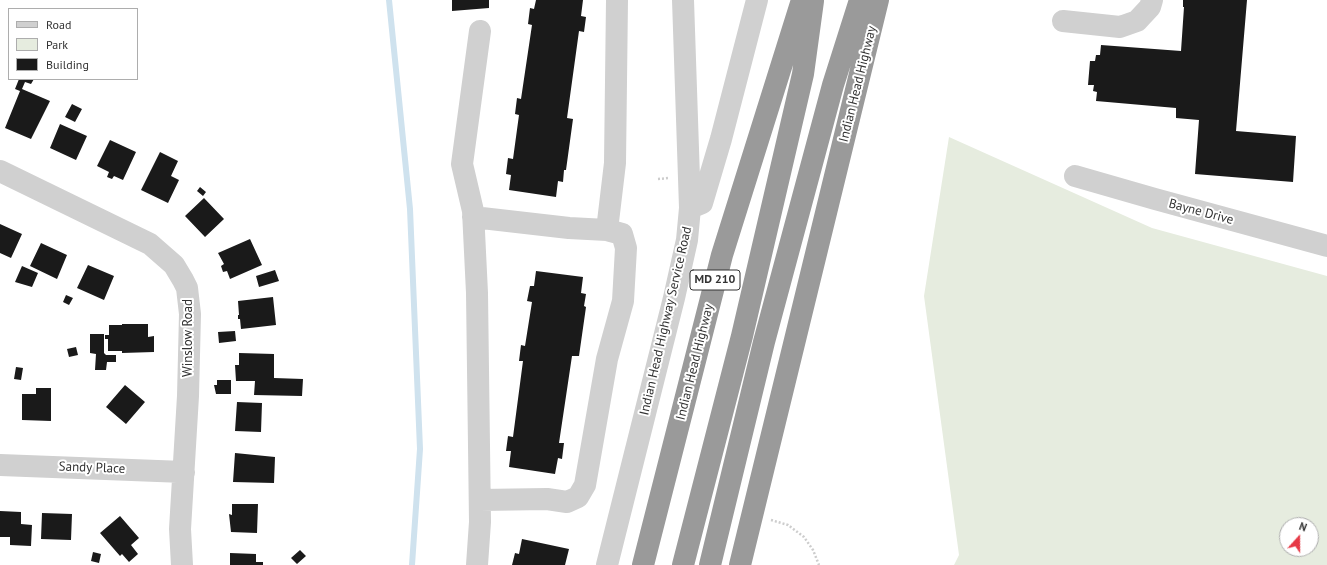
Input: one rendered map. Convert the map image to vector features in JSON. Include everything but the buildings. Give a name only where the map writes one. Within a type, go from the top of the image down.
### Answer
[{"type":"highway","name":"Indian Head Highway","points":[[643,565],[722,255],[802,0]]},
{"type":"highway","points":[[683,565],[742,336],[803,74],[813,0]]},
{"type":"highway","points":[[710,565],[766,334],[833,85],[860,0]]},
{"type":"highway","name":"Indian Head Highway","points":[[740,565],[878,0]]},
{"type":"street","points":[[607,230],[615,163],[617,0]]},
{"type":"street","name":"Indian Head Highway Service Road","points":[[607,565],[674,298],[687,240],[690,208],[683,0]]},
{"type":"street","points":[[690,208],[702,203],[721,139],[757,0]]},
{"type":"street","points":[[1063,21],[1120,27],[1137,21],[1150,7],[1152,0]]},
{"type":"street","points":[[477,565],[480,500],[477,293],[473,217],[462,164],[480,32]]},
{"type":"street","name":"Winslow Road","points":[[0,171],[150,244],[174,265],[187,288],[190,314],[184,472],[180,529],[182,565]]},
{"type":"street","name":"Bayne Drive","points":[[1075,176],[1327,246]]},
{"type":"street","points":[[473,217],[569,228],[607,230],[622,234],[626,248],[623,301],[607,359],[585,485],[578,497],[566,502],[547,499],[480,500]]},
{"type":"street","name":"Sandy Place","points":[[0,465],[184,472]]},
{"type":"path","points":[[658,179],[669,178]]},
{"type":"path","points":[[752,516],[773,520],[792,527],[804,537],[813,550],[818,565]]},
{"type":"green space","points":[[949,137],[1152,228],[1327,276],[1327,565],[954,565],[959,555],[924,296]]},
{"type":"waterway","points":[[389,0],[410,209],[420,449],[412,565]]}]
